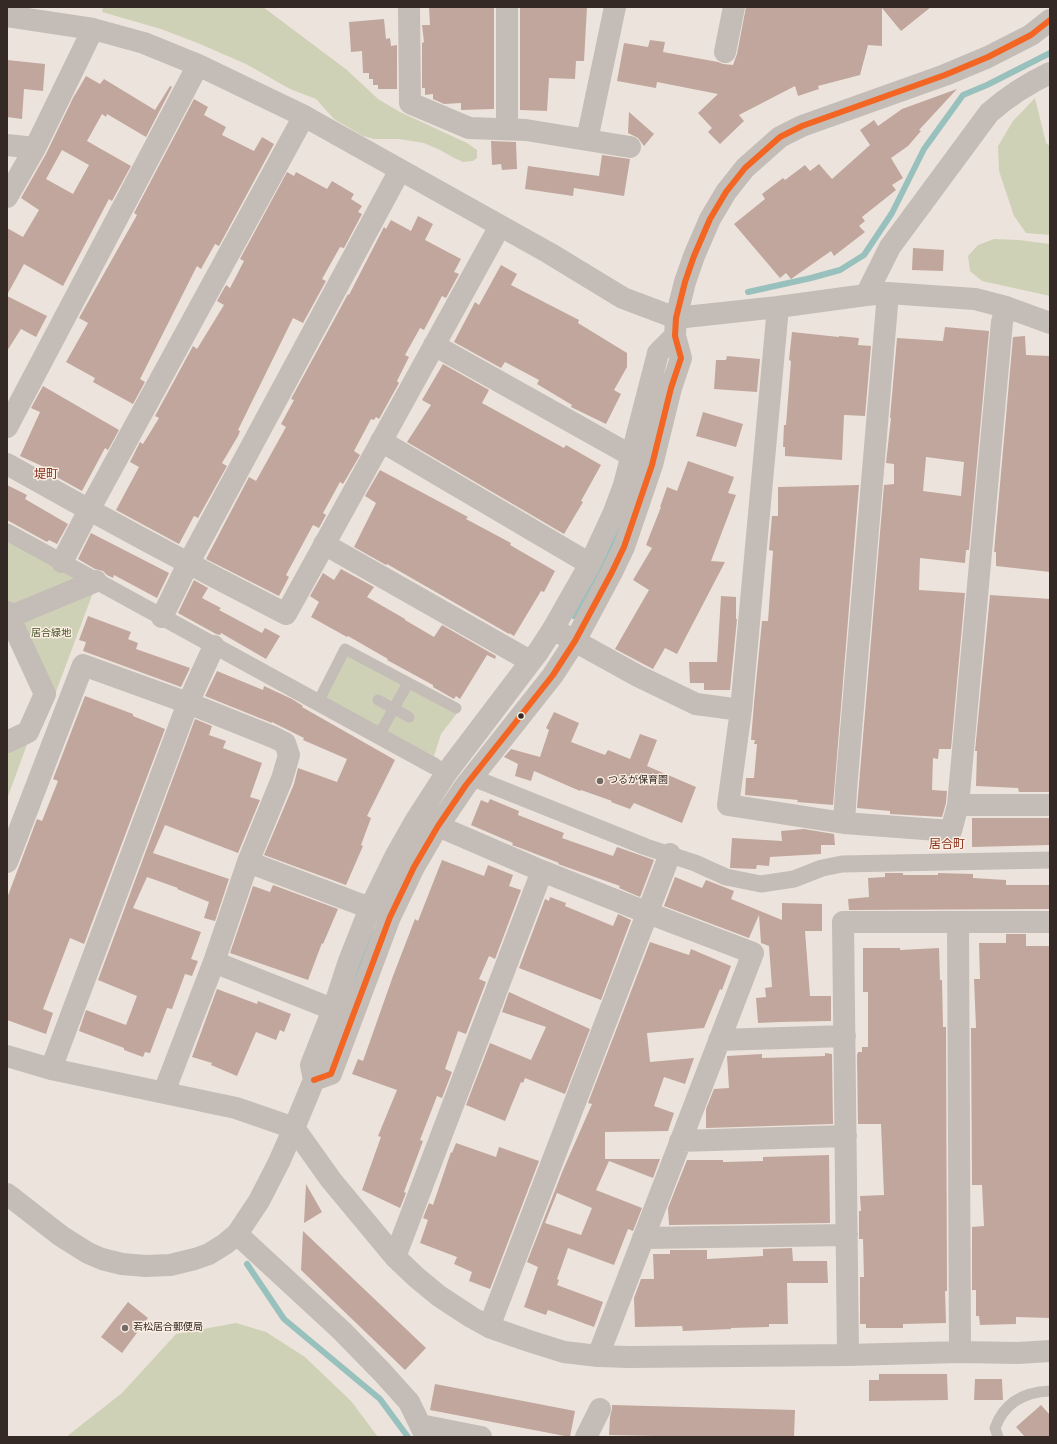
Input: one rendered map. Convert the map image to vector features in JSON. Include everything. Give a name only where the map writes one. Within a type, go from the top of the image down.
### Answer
[{"type":"street","points":[[409,7],[410,103],[469,128],[526,130],[630,147]]},
{"type":"street","points":[[507,7],[507,130]]},
{"type":"street","points":[[588,140],[615,7]]},
{"type":"street","points":[[725,52],[734,7]]},
{"type":"street","points":[[7,16],[93,29],[144,43],[198,65],[304,116],[549,253],[623,298],[675,327],[778,307],[866,294],[888,293],[975,300],[1006,307],[1050,323]]},
{"type":"street","points":[[7,1194],[62,1236],[88,1253],[102,1259],[122,1264],[146,1266],[170,1265],[195,1259],[209,1254],[237,1234],[259,1201],[294,1128],[314,1080],[311,1065],[370,908],[395,857],[416,820],[447,772],[538,652],[553,629],[590,564],[614,512],[624,485],[658,353],[675,327],[688,275],[710,219],[726,192],[745,168],[780,137],[802,126],[945,75],[988,57],[1031,35],[1050,20]]},
{"type":"street","points":[[7,197],[35,148],[93,29]]},
{"type":"street","points":[[7,427],[198,65]]},
{"type":"street","points":[[866,294],[890,247],[989,113],[1006,98],[1026,85],[1050,73]]},
{"type":"street","points":[[62,562],[304,116]]},
{"type":"street","points":[[7,145],[35,148]]},
{"type":"street","points":[[162,617],[188,564],[400,170]]},
{"type":"street","points":[[7,464],[188,564],[286,614],[500,226]]},
{"type":"street","points":[[844,823],[888,293]]},
{"type":"street","points":[[778,307],[741,710],[728,805],[844,823],[951,831],[958,805],[1002,322],[1006,307]]},
{"type":"street","points":[[314,1080],[331,1074],[390,917],[414,867],[438,826],[466,785],[553,675],[575,641],[624,547],[652,465],[671,388],[681,358],[675,327]]},
{"type":"street","points":[[434,345],[632,456]]},
{"type":"street","points":[[381,441],[590,564]]},
{"type":"street","points":[[7,532],[434,766]]},
{"type":"street","points":[[324,544],[530,661]]},
{"type":"street","points":[[7,742],[28,732],[45,694],[8,616],[96,581]]},
{"type":"street","points":[[553,629],[638,676],[696,704],[741,710]]},
{"type":"street","points":[[51,1069],[188,703],[214,646]]},
{"type":"street","points":[[7,862],[83,665],[188,703],[285,743],[289,755],[282,779],[248,862],[214,962],[164,1092]]},
{"type":"street","points":[[482,781],[646,847],[695,863],[726,877],[761,884],[794,879],[822,868],[842,864],[1050,860]]},
{"type":"street","points":[[958,805],[1050,805]]},
{"type":"street","points":[[438,826],[648,914],[753,953],[598,1356]]},
{"type":"street","points":[[489,1327],[670,854]]},
{"type":"street","points":[[248,862],[370,908]]},
{"type":"street","points":[[395,1257],[542,870]]},
{"type":"street","points":[[848,1355],[843,922],[1050,922]]},
{"type":"street","points":[[958,922],[960,1352]]},
{"type":"street","points":[[214,962],[322,1005],[334,1007]]},
{"type":"street","points":[[719,1040],[845,1036]]},
{"type":"street","points":[[7,1056],[51,1069],[117,1084],[164,1092],[236,1108],[294,1128],[332,1180],[395,1257],[416,1277],[439,1296],[489,1327],[564,1352],[598,1356],[629,1357],[848,1355],[960,1352],[1018,1353],[1050,1350]]},
{"type":"street","points":[[680,1141],[846,1136]]},
{"type":"street","points":[[237,1234],[342,1331],[382,1372],[409,1402],[423,1431],[481,1437]]},
{"type":"street","points":[[643,1238],[847,1235]]},
{"type":"street","points":[[586,1437],[600,1409]]},
{"type":"lane","points":[[318,702],[345,650],[456,708]]},
{"type":"lane","points":[[379,735],[408,682]]},
{"type":"lane","points":[[378,700],[409,717]]},
{"type":"lane","points":[[998,1437],[994,1428],[999,1417],[1012,1403],[1038,1391],[1050,1391]]},
{"type":"green space","points":[[103,7],[263,7],[347,70],[378,99],[400,112],[467,143],[477,150],[477,158],[473,161],[463,162],[424,143],[399,139],[374,139],[363,136],[334,119],[316,99],[290,89],[246,64],[161,29],[102,12]]},
{"type":"green space","points":[[1035,98],[1046,143],[1050,146],[1050,235],[1026,233],[1014,216],[999,171],[998,146],[1013,121]]},
{"type":"green space","points":[[994,239],[1019,240],[1050,244],[1050,296],[982,281],[970,271],[968,256],[978,245]]},
{"type":"green space","points":[[7,538],[85,580],[12,613],[7,604]]},
{"type":"green space","name":"居合緑地","points":[[94,590],[54,697],[17,620]]},
{"type":"green space","points":[[346,652],[458,712],[441,734],[434,756],[323,699]]},
{"type":"green space","points":[[29,739],[7,799],[7,749]]},
{"type":"green space","points":[[236,1323],[266,1332],[305,1357],[351,1401],[378,1437],[66,1437],[122,1393],[176,1334]]},
{"type":"building","points":[[429,7],[494,7],[494,109],[461,110],[461,103],[444,104],[433,99],[433,94],[425,95],[425,88],[422,88],[422,43],[424,42],[422,25],[430,25]]},
{"type":"building","points":[[520,7],[587,7],[584,61],[576,61],[575,79],[549,78],[547,111],[520,110]]},
{"type":"building","points":[[746,7],[931,7],[901,31],[882,8],[882,46],[868,45],[860,75],[818,86],[819,89],[798,96],[795,86],[739,115],[744,121],[720,144],[708,132],[712,128],[698,113],[718,94],[657,82],[656,88],[617,81],[624,43],[648,47],[650,40],[665,42],[663,52],[733,65],[737,54]]},
{"type":"building","points":[[384,19],[386,39],[390,38],[391,46],[397,45],[397,89],[378,89],[378,85],[373,85],[373,79],[369,79],[369,73],[363,73],[362,51],[351,52],[349,22]]},
{"type":"building","points":[[7,60],[45,64],[43,91],[24,89],[22,119],[7,117]]},
{"type":"building","points":[[86,76],[100,84],[104,79],[155,110],[170,86],[172,87],[146,137],[107,114],[106,117],[102,114],[87,141],[131,166],[112,201],[109,199],[63,286],[24,264],[7,295],[7,228],[23,237],[39,210],[21,198],[46,154],[73,98]],"holes":[[[62,150],[89,165],[73,194],[46,179]]]},
{"type":"building","points":[[957,89],[919,130],[921,131],[908,146],[891,158],[903,178],[892,185],[896,190],[862,217],[865,221],[859,226],[865,232],[834,256],[831,251],[791,279],[786,273],[780,278],[734,224],[765,199],[762,194],[783,178],[785,180],[805,165],[810,171],[819,164],[832,179],[870,145],[860,130],[874,120],[878,126],[902,109]]},
{"type":"building","points":[[194,99],[208,107],[204,115],[226,127],[222,135],[254,151],[262,137],[274,144],[219,246],[215,244],[201,269],[197,266],[140,379],[145,382],[133,404],[93,382],[95,378],[66,362],[88,323],[79,318],[137,215],[134,213]]},
{"type":"building","points":[[629,112],[654,134],[644,146],[638,138],[628,133]]},
{"type":"building","points":[[491,141],[516,142],[517,169],[502,170],[501,164],[492,165]]},
{"type":"building","points":[[602,155],[630,159],[624,196],[574,188],[573,196],[525,189],[528,166],[599,176]]},
{"type":"building","points":[[287,172],[294,176],[296,172],[327,189],[332,181],[354,194],[351,199],[362,206],[358,212],[362,214],[344,248],[340,247],[322,279],[326,281],[303,323],[293,318],[238,430],[240,431],[238,436],[222,463],[227,466],[198,518],[194,516],[179,544],[116,510],[139,467],[130,462],[140,442],[143,444],[159,418],[155,416],[193,346],[197,349],[224,305],[217,301],[226,285],[230,288],[244,261],[240,259]]},
{"type":"building","points":[[418,216],[433,224],[425,240],[461,259],[454,272],[459,274],[446,298],[442,296],[424,330],[420,328],[405,355],[409,357],[397,381],[399,383],[379,419],[376,417],[374,420],[371,419],[354,451],[360,455],[343,484],[340,482],[323,513],[326,515],[319,528],[313,525],[286,575],[289,577],[279,596],[206,559],[249,477],[256,481],[286,427],[281,424],[294,400],[291,399],[348,294],[349,295],[384,227],[386,229],[391,220],[411,231]]},
{"type":"building","points":[[913,248],[944,250],[943,271],[912,270]]},
{"type":"building","points":[[501,265],[517,274],[511,285],[579,320],[578,323],[627,353],[627,367],[614,390],[621,394],[606,424],[571,407],[572,405],[537,384],[539,380],[505,362],[501,368],[454,342],[475,302],[479,305]]},
{"type":"building","points":[[7,296],[47,316],[36,337],[21,329],[7,351]]},
{"type":"building","points":[[945,327],[989,331],[969,550],[966,550],[965,563],[920,558],[919,590],[965,593],[951,749],[939,749],[938,759],[933,758],[932,790],[947,791],[946,803],[942,817],[890,814],[890,811],[857,808],[884,485],[894,484],[894,464],[886,463],[897,338],[943,341]],"holes":[[[926,457],[964,462],[961,496],[923,491]]]},
{"type":"building","points":[[792,332],[859,338],[858,345],[871,346],[865,416],[844,415],[842,460],[785,456],[785,447],[783,447],[784,425],[786,425]]},
{"type":"building","points":[[1025,336],[1026,355],[1050,356],[1050,572],[996,566],[996,552],[994,552],[1013,337]]},
{"type":"building","points":[[727,356],[760,359],[757,392],[714,389],[716,360],[726,360]]},
{"type":"building","points":[[443,364],[489,390],[482,403],[564,448],[566,445],[601,465],[581,501],[583,502],[564,534],[407,442],[431,405],[422,400]]},
{"type":"building","points":[[43,386],[119,430],[108,450],[105,448],[82,491],[53,475],[55,472],[20,456],[40,412],[31,408]]},
{"type":"building","points":[[703,412],[743,424],[736,447],[696,436]]},
{"type":"building","points":[[688,461],[734,477],[728,493],[736,495],[711,561],[725,562],[677,654],[665,648],[653,669],[615,649],[649,590],[633,580],[652,548],[646,545],[667,487],[677,491]]},
{"type":"building","points":[[380,470],[468,517],[466,519],[511,543],[510,545],[555,571],[544,592],[541,591],[514,636],[354,547],[376,503],[365,496]]},
{"type":"building","points":[[7,485],[27,495],[25,499],[68,524],[57,544],[49,540],[47,542],[7,520]]},
{"type":"building","points":[[859,485],[833,805],[745,795],[746,778],[754,778],[757,744],[754,744],[755,740],[751,740],[754,703],[762,621],[768,621],[773,551],[769,550],[772,516],[778,516],[778,487]]},
{"type":"building","points":[[91,533],[169,573],[157,598],[114,575],[113,578],[103,571],[95,569],[78,559]]},
{"type":"building","points":[[341,569],[374,587],[367,597],[434,637],[442,625],[496,656],[495,659],[487,655],[460,699],[456,696],[454,699],[433,687],[433,685],[387,660],[388,659],[348,636],[347,637],[311,617],[319,602],[310,596],[323,573],[334,580]]},
{"type":"building","points":[[194,580],[208,588],[202,598],[221,608],[219,610],[262,633],[265,628],[280,636],[266,659],[221,633],[220,635],[216,634],[178,613]]},
{"type":"building","points":[[990,595],[1050,599],[1050,792],[1019,792],[1018,788],[976,786],[977,751],[975,751]]},
{"type":"building","points":[[721,596],[736,597],[737,619],[730,690],[704,690],[704,683],[690,683],[689,662],[717,662]]},
{"type":"building","points":[[88,616],[131,632],[128,639],[138,643],[136,649],[190,668],[181,687],[83,651],[86,642],[79,640]]},
{"type":"building","points":[[217,671],[263,690],[264,686],[292,699],[303,706],[302,707],[395,760],[367,816],[371,818],[361,845],[363,846],[346,885],[264,855],[294,784],[298,768],[337,782],[347,759],[303,740],[304,738],[272,722],[205,696]]},
{"type":"building","points":[[85,696],[133,714],[133,716],[165,729],[84,944],[70,938],[43,1009],[53,1013],[46,1034],[7,1020],[7,898],[37,819],[42,821],[58,781],[53,779]]},
{"type":"building","points":[[554,712],[579,723],[571,742],[605,755],[608,750],[630,759],[640,734],[657,740],[647,766],[696,787],[682,823],[634,803],[630,809],[611,802],[612,801],[581,790],[580,791],[534,771],[531,781],[515,776],[518,764],[504,757],[511,749],[540,757],[549,730],[546,728]]},
{"type":"building","points":[[195,719],[212,726],[209,735],[226,741],[223,748],[262,763],[250,797],[260,800],[238,853],[165,825],[153,853],[229,879],[215,921],[204,918],[209,902],[177,889],[178,888],[147,877],[133,908],[201,932],[191,959],[198,961],[192,976],[185,974],[172,1009],[167,1008],[150,1053],[145,1052],[143,1057],[79,1031],[86,1010],[126,1025],[137,996],[98,980]]},
{"type":"building","points":[[490,799],[519,811],[518,815],[564,833],[562,838],[613,856],[617,847],[654,860],[640,897],[619,888],[620,886],[558,864],[559,863],[512,845],[513,843],[471,825],[481,800],[488,803]]},
{"type":"building","points":[[972,818],[1050,818],[1050,845],[972,847]]},
{"type":"building","points":[[804,829],[834,834],[835,845],[821,845],[821,854],[770,857],[769,866],[757,865],[756,869],[730,868],[732,838],[782,841],[781,831]]},
{"type":"building","points":[[442,860],[484,876],[488,865],[513,875],[509,886],[521,890],[495,959],[489,956],[479,979],[486,982],[466,1034],[458,1031],[445,1069],[452,1072],[442,1098],[437,1096],[420,1140],[423,1141],[404,1192],[406,1193],[400,1208],[362,1190],[381,1137],[378,1136],[397,1090],[352,1074],[358,1059],[363,1061],[415,919],[418,921]]},
{"type":"building","points":[[885,873],[903,873],[903,875],[938,875],[938,873],[973,874],[973,878],[1006,880],[1006,885],[1050,885],[1050,909],[849,910],[848,899],[869,897],[868,878],[885,877]]},
{"type":"building","points":[[675,877],[702,888],[706,880],[734,891],[731,899],[782,920],[782,903],[822,904],[822,931],[805,931],[810,996],[831,996],[831,1021],[758,1023],[756,998],[766,997],[765,988],[772,987],[769,946],[761,943],[759,915],[749,938],[664,906]]},
{"type":"building","points":[[273,885],[338,909],[323,944],[322,943],[308,980],[230,953],[253,886],[270,892]]},
{"type":"building","points":[[550,897],[566,903],[565,906],[613,926],[618,914],[631,920],[601,1000],[519,968],[545,899],[549,901]]},
{"type":"building","points":[[1006,934],[1026,934],[1026,946],[1050,946],[1050,1318],[1016,1317],[1016,1324],[980,1325],[979,1316],[976,1316],[976,1290],[972,1290],[972,1227],[984,1226],[982,1185],[972,1185],[971,1028],[976,1028],[974,979],[980,979],[979,943],[1006,943]]},
{"type":"building","points":[[650,942],[689,955],[691,949],[731,966],[722,990],[720,989],[704,1028],[647,1033],[650,1062],[694,1058],[685,1084],[664,1077],[654,1106],[674,1113],[668,1131],[605,1132],[605,1159],[660,1159],[653,1178],[609,1161],[596,1190],[642,1208],[633,1231],[628,1229],[614,1265],[568,1248],[557,1279],[559,1280],[557,1285],[603,1302],[594,1327],[548,1310],[546,1315],[524,1307],[538,1267],[527,1262],[563,1170],[592,1104],[588,1103]],"holes":[[[557,1193],[592,1208],[581,1235],[545,1223]]]},
{"type":"building","points":[[863,948],[900,948],[900,950],[939,948],[940,980],[942,980],[943,1027],[946,1027],[946,1323],[903,1324],[903,1328],[866,1328],[866,1324],[860,1324],[860,1277],[864,1277],[863,1239],[859,1239],[859,1211],[861,1211],[860,1196],[884,1195],[881,1124],[858,1124],[857,1055],[858,1052],[862,1052],[862,1047],[868,1047],[868,992],[863,992]]},
{"type":"building","points":[[217,989],[257,1004],[258,1001],[291,1014],[284,1032],[280,1030],[276,1040],[256,1032],[237,1076],[211,1065],[212,1063],[192,1057]]},
{"type":"building","points":[[509,992],[590,1029],[565,1094],[525,1078],[523,1083],[521,1082],[505,1121],[466,1105],[490,1043],[531,1060],[546,1027],[502,1012]]},
{"type":"building","points":[[825,1053],[832,1054],[833,1124],[706,1128],[706,1109],[714,1089],[729,1088],[727,1056],[762,1054],[762,1058],[825,1056]]},
{"type":"building","points":[[456,1143],[496,1157],[499,1147],[539,1161],[490,1289],[469,1281],[472,1272],[454,1264],[457,1257],[420,1243],[428,1220],[423,1218],[429,1203],[433,1205],[451,1152],[452,1153]]},
{"type":"building","points":[[829,1155],[830,1223],[669,1225],[668,1208],[687,1160],[723,1160],[723,1162],[763,1161],[763,1157]]},
{"type":"building","points":[[306,1184],[322,1212],[304,1223]]},
{"type":"building","points":[[303,1231],[426,1348],[405,1370],[301,1270]]},
{"type":"building","points":[[792,1248],[793,1261],[827,1261],[828,1283],[787,1283],[788,1324],[769,1324],[769,1327],[683,1331],[682,1326],[635,1327],[634,1298],[641,1279],[654,1279],[653,1254],[670,1254],[670,1250],[707,1250],[707,1259],[763,1256],[763,1249]]},
{"type":"building","points":[[128,1302],[148,1318],[122,1353],[101,1337]]},
{"type":"building","points":[[879,1374],[947,1374],[948,1400],[869,1401],[869,1380],[879,1380]]},
{"type":"building","points":[[975,1379],[1002,1379],[1003,1400],[974,1400]]},
{"type":"building","points":[[435,1384],[575,1411],[570,1437],[430,1410]]},
{"type":"building","points":[[612,1405],[795,1410],[794,1437],[609,1435]]},
{"type":"building","points":[[1041,1405],[1050,1415],[1050,1437],[1025,1437],[1016,1427]]},
{"type":"waterway","points":[[748,292],[840,270],[864,255],[892,213],[924,149],[963,95],[987,85],[1050,53]]},
{"type":"waterway","points":[[574,616],[604,561],[621,525]]},
{"type":"waterway","points":[[353,983],[373,932]]},
{"type":"waterway","points":[[247,1264],[284,1319],[380,1399],[408,1437]]},
{"type":"transit line","points":[[314,1080],[331,1074],[390,917],[414,867],[438,826],[466,785],[553,675],[575,641],[624,547],[652,465],[671,388],[681,358],[675,336],[676,318],[685,282],[694,256],[710,219],[726,192],[745,168],[780,137],[802,126],[945,75],[988,57],[1031,35],[1050,20]]},
{"type":"place","name":"つるが保育園","points":[[600,781]]},
{"type":"place","name":"若松居合郵便局","points":[[125,1328]]},
{"type":"district","name":"堤町","points":[[46,475]]},
{"type":"district","name":"居合町","points":[[947,845]]}]
